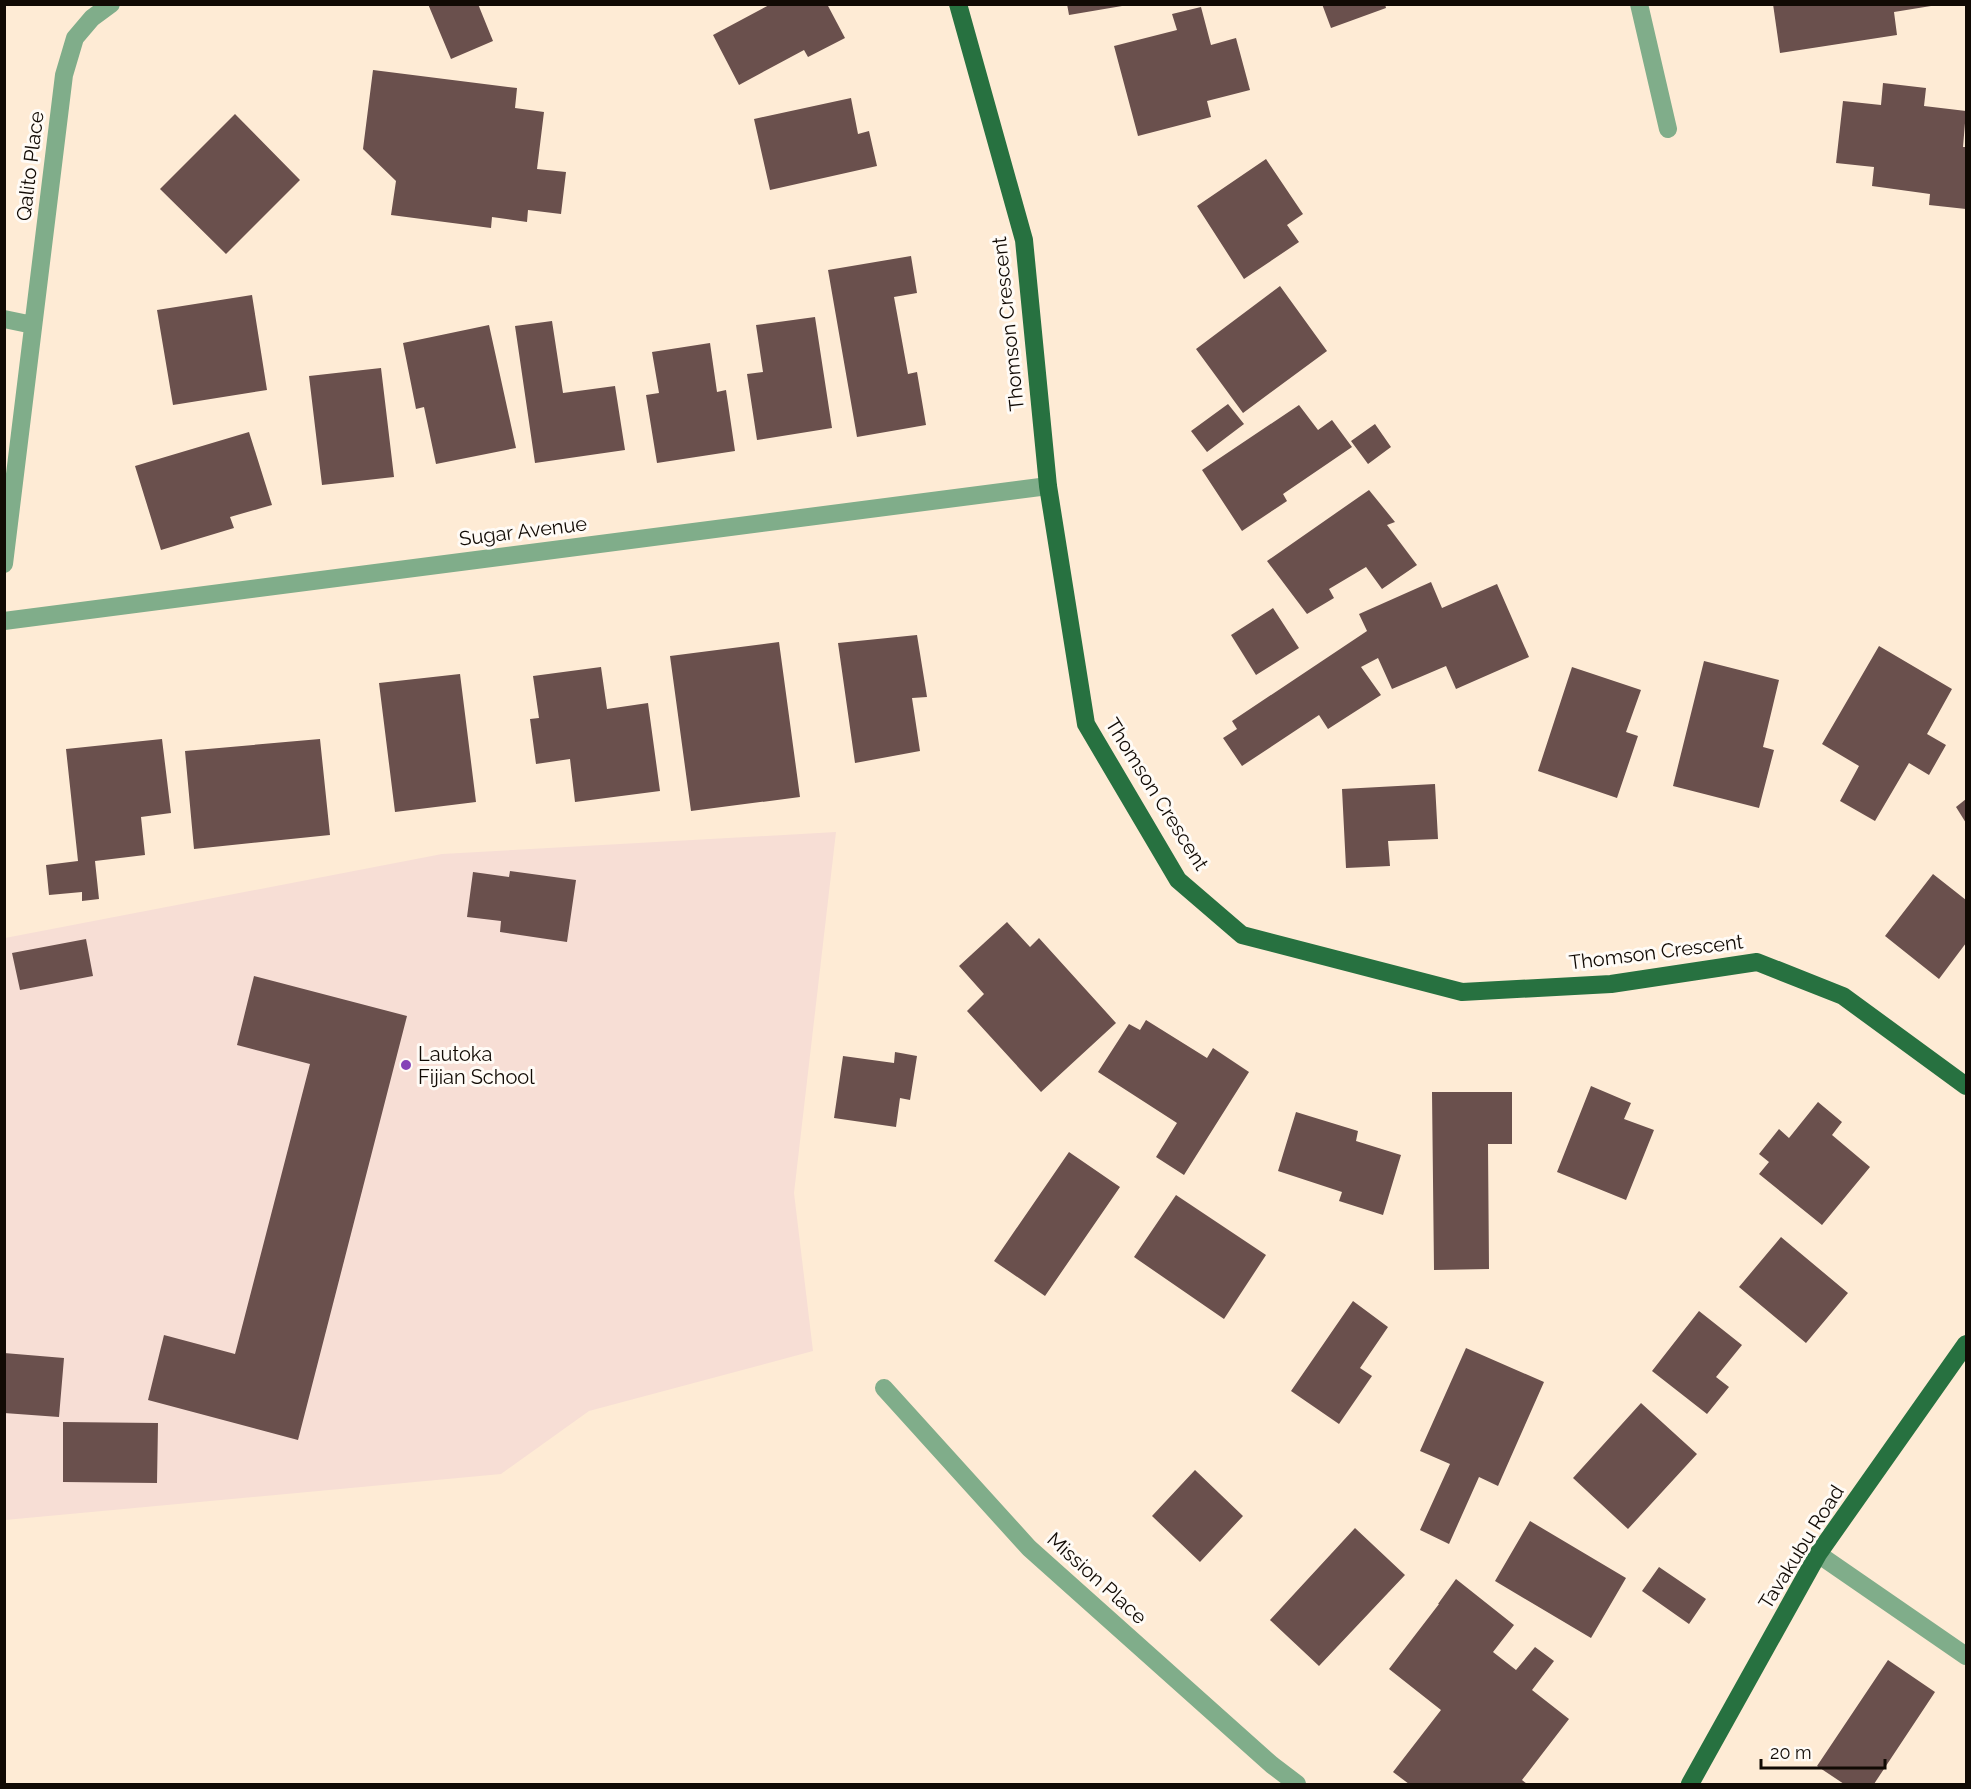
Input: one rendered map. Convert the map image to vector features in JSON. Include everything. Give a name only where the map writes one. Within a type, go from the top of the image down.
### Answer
[{"type":"main road","name":"Thomson Crescent","points":[[958,4],[1024,240],[1048,486],[1086,724],[1178,880],[1242,935],[1461,992],[1611,984],[1757,962],[1843,996],[1966,1086]]},
{"type":"main road","name":"Tavakubu Road","points":[[1690,1785],[1818,1554],[1966,1344]]},
{"type":"street","name":"Qalito Place","points":[[4,564],[64,75],[75,38],[92,18],[111,4]]},
{"type":"street","points":[[1639,4],[1668,129]]},
{"type":"street","points":[[4,319],[33,325]]},
{"type":"street","name":"Sugar Avenue","points":[[4,621],[1048,486]]},
{"type":"street","name":"Mission Place","points":[[884,1388],[1029,1548],[1272,1766],[1297,1785]]},
{"type":"street","points":[[1818,1554],[1966,1656]]},
{"type":"shaded area","name":"Lautoka Fijian School","points":[[836,832],[794,1193],[813,1351],[589,1411],[501,1474],[5,1520],[5,938],[442,854]]},
{"type":"building","points":[[428,4],[478,4],[493,41],[451,59]]},
{"type":"building","points":[[771,4],[827,4],[845,38],[808,57],[804,50],[739,85],[713,35]]},
{"type":"building","points":[[1067,4],[1122,4],[1122,6],[1069,15]]},
{"type":"building","points":[[1322,4],[1385,4],[1386,8],[1331,28]]},
{"type":"building","points":[[1773,4],[1930,4],[1931,6],[1894,12],[1897,35],[1780,53]]},
{"type":"building","points":[[1201,7],[1211,45],[1236,38],[1250,90],[1207,101],[1211,117],[1138,136],[1114,46],[1177,30],[1172,14]]},
{"type":"building","points":[[373,70],[517,88],[515,108],[544,112],[537,169],[566,172],[561,214],[528,210],[527,222],[492,217],[491,228],[391,215],[396,181],[363,149]]},
{"type":"building","points":[[1883,83],[1926,88],[1924,106],[1966,111],[1963,147],[1966,147],[1966,209],[1929,205],[1930,194],[1872,186],[1874,167],[1836,163],[1843,101],[1881,105]]},
{"type":"building","points":[[851,98],[858,134],[869,131],[877,166],[770,190],[754,119]]},
{"type":"building","points":[[235,114],[300,180],[226,254],[160,189]]},
{"type":"building","points":[[1266,159],[1303,214],[1287,225],[1299,242],[1244,279],[1197,206]]},
{"type":"building","points":[[911,256],[917,293],[894,297],[908,374],[917,372],[926,425],[857,437],[828,270]]},
{"type":"building","points":[[1280,286],[1327,351],[1243,413],[1196,349]]},
{"type":"building","points":[[252,295],[267,390],[173,405],[157,310]]},
{"type":"building","points":[[815,317],[832,428],[757,440],[747,374],[763,372],[756,325]]},
{"type":"building","points":[[552,321],[563,393],[615,386],[625,450],[535,463],[515,326]]},
{"type":"building","points":[[489,325],[516,448],[436,464],[424,407],[416,409],[403,343]]},
{"type":"building","points":[[710,343],[717,392],[726,390],[735,451],[657,463],[646,395],[659,393],[652,352]]},
{"type":"building","points":[[381,368],[394,477],[322,485],[309,376]]},
{"type":"building","points":[[1228,404],[1244,424],[1207,452],[1191,431]]},
{"type":"building","points":[[1299,405],[1318,430],[1332,420],[1352,447],[1283,494],[1287,501],[1242,531],[1202,470]]},
{"type":"building","points":[[1375,424],[1391,447],[1368,464],[1351,441]]},
{"type":"building","points":[[249,432],[272,505],[230,517],[234,528],[161,550],[135,466]]},
{"type":"building","points":[[1369,490],[1395,522],[1387,525],[1417,565],[1382,589],[1366,567],[1329,589],[1334,598],[1307,614],[1267,561]]},
{"type":"building","points":[[1431,582],[1442,608],[1497,584],[1529,657],[1456,689],[1446,666],[1392,689],[1378,658],[1361,667],[1381,695],[1328,729],[1319,715],[1242,766],[1223,738],[1237,729],[1232,721],[1367,631],[1359,614]]},
{"type":"building","points":[[1273,608],[1299,648],[1256,675],[1231,635]]},
{"type":"building","points":[[917,635],[927,697],[912,698],[920,751],[855,763],[838,643]]},
{"type":"building","points":[[779,642],[800,797],[691,811],[670,656]]},
{"type":"building","points":[[1879,646],[1952,689],[1927,734],[1946,745],[1929,775],[1909,763],[1875,821],[1840,801],[1859,766],[1822,744]]},
{"type":"building","points":[[1704,661],[1779,680],[1763,747],[1774,750],[1759,808],[1673,786]]},
{"type":"building","points":[[601,667],[607,709],[648,703],[660,791],[575,802],[570,759],[536,764],[530,719],[539,718],[533,676]]},
{"type":"building","points":[[1572,667],[1641,690],[1626,732],[1638,736],[1617,798],[1538,771]]},
{"type":"building","points":[[460,674],[476,802],[395,812],[379,683]]},
{"type":"building","points":[[162,739],[171,813],[141,817],[145,855],[95,861],[99,899],[82,901],[82,892],[49,895],[46,865],[78,861],[66,749]]},
{"type":"building","points":[[320,739],[330,835],[194,849],[185,751]]},
{"type":"building","points":[[1435,784],[1438,839],[1388,841],[1390,866],[1346,868],[1342,789]]},
{"type":"building","points":[[1966,799],[1966,823],[1956,807]]},
{"type":"building","points":[[510,871],[576,880],[567,942],[500,932],[501,921],[467,917],[473,872],[509,877]]},
{"type":"building","points":[[1933,874],[1966,900],[1966,943],[1939,979],[1885,936]]},
{"type":"building","points":[[1007,922],[1030,947],[1039,938],[1116,1023],[1041,1092],[967,1011],[984,994],[959,966]]},
{"type":"building","points":[[86,939],[93,976],[20,990],[12,953]]},
{"type":"building","points":[[254,976],[407,1016],[298,1440],[148,1400],[164,1335],[235,1354],[310,1064],[237,1045]]},
{"type":"building","points":[[1146,1020],[1207,1058],[1213,1048],[1249,1072],[1184,1175],[1156,1157],[1177,1123],[1098,1072],[1129,1024],[1140,1030]]},
{"type":"building","points":[[895,1052],[917,1056],[910,1100],[900,1098],[896,1127],[834,1118],[843,1056],[894,1063]]},
{"type":"building","points":[[1591,1086],[1631,1103],[1624,1119],[1654,1130],[1626,1200],[1557,1172]]},
{"type":"building","points":[[1432,1092],[1512,1092],[1512,1144],[1488,1144],[1489,1269],[1434,1270]]},
{"type":"building","points":[[1818,1102],[1842,1122],[1832,1135],[1870,1167],[1822,1225],[1759,1174],[1769,1162],[1759,1154],[1779,1129],[1789,1138]]},
{"type":"building","points":[[1296,1112],[1358,1131],[1356,1141],[1401,1155],[1383,1215],[1339,1201],[1342,1192],[1278,1171]]},
{"type":"building","points":[[1069,1152],[1120,1187],[1045,1296],[994,1261]]},
{"type":"building","points":[[1176,1195],[1266,1255],[1224,1319],[1134,1257]]},
{"type":"building","points":[[1781,1237],[1848,1293],[1806,1343],[1739,1287]]},
{"type":"building","points":[[1353,1301],[1388,1327],[1360,1368],[1372,1376],[1339,1424],[1291,1391]]},
{"type":"building","points":[[1699,1311],[1742,1345],[1716,1377],[1729,1387],[1707,1414],[1652,1371]]},
{"type":"building","points":[[1466,1348],[1544,1382],[1498,1486],[1479,1477],[1449,1544],[1420,1530],[1450,1464],[1420,1451]]},
{"type":"building","points":[[4,1353],[64,1358],[59,1417],[4,1413]]},
{"type":"building","points":[[1641,1403],[1697,1454],[1628,1529],[1573,1478]]},
{"type":"building","points":[[63,1422],[158,1423],[157,1483],[63,1482]]},
{"type":"building","points":[[1195,1470],[1243,1516],[1200,1562],[1152,1516]]},
{"type":"building","points":[[1530,1521],[1626,1578],[1591,1638],[1495,1581]]},
{"type":"building","points":[[1355,1528],[1405,1575],[1319,1666],[1270,1620]]},
{"type":"building","points":[[1659,1567],[1706,1599],[1689,1624],[1642,1591]]},
{"type":"building","points":[[1456,1579],[1514,1625],[1493,1652],[1516,1670],[1535,1647],[1554,1661],[1532,1690],[1569,1719],[1522,1780],[1527,1784],[1409,1784],[1393,1772],[1441,1710],[1389,1669]]},
{"type":"building","points":[[1888,1660],[1935,1692],[1874,1784],[1844,1784],[1817,1766]]},
{"type":"place","name":"Lautoka Fijian School","points":[[406,1065]]}]
